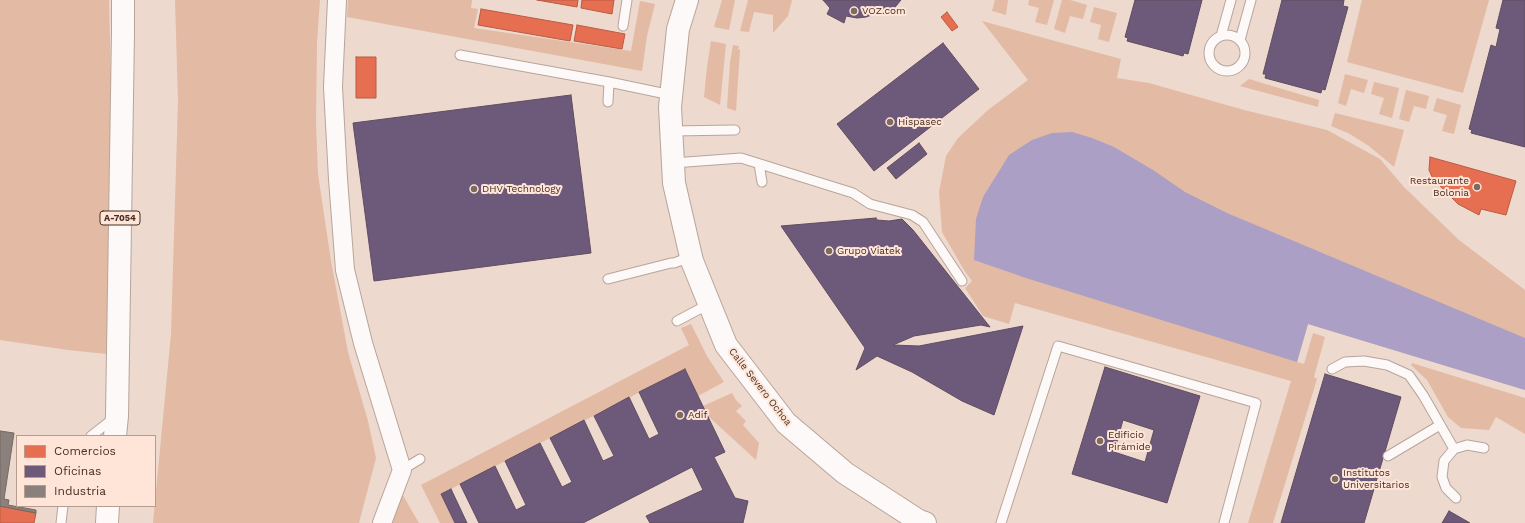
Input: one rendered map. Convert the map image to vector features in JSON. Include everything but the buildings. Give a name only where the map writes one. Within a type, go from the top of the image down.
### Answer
[{"type":"street","name":"A-7054","points":[[116,426],[123,0]]},
{"type":"street","points":[[336,0],[333,87],[338,179],[346,270],[363,343],[402,470],[382,523]]},
{"type":"street","name":"Calle Severo Ochoa","points":[[687,0],[678,29],[670,107],[674,183],[690,257],[726,345],[786,423],[845,473],[919,521],[925,523]]},
{"type":"street","points":[[107,523],[108,507]]},
{"type":"lane","points":[[623,26],[627,0]]},
{"type":"lane","points":[[1221,36],[1231,0]]},
{"type":"lane","points":[[1240,40],[1251,0]]},
{"type":"lane","points":[[1221,36],[1234,36],[1240,40],[1244,47],[1245,54],[1243,62],[1238,68],[1231,71],[1223,71],[1216,68],[1212,62],[1210,47],[1215,40],[1221,36]]},
{"type":"lane","points":[[460,55],[671,95]]},
{"type":"lane","points":[[608,82],[608,102]]},
{"type":"lane","points":[[671,131],[735,130]]},
{"type":"lane","points":[[673,163],[741,158],[853,193],[870,204],[912,215],[923,222],[962,281]]},
{"type":"lane","points":[[759,164],[762,182]]},
{"type":"lane","points":[[608,279],[674,263],[690,257]]},
{"type":"lane","points":[[677,321],[710,304]]},
{"type":"lane","points":[[1001,523],[1058,346],[1256,403],[1224,523]]},
{"type":"lane","points":[[1332,369],[1344,362],[1364,361],[1387,365],[1409,375],[1423,395],[1454,449]]},
{"type":"lane","points":[[1388,456],[1440,425]]},
{"type":"lane","points":[[94,435],[116,426]]},
{"type":"lane","points":[[1456,498],[1446,488],[1442,477],[1444,461],[1454,449],[1467,445],[1484,448]]},
{"type":"lane","points":[[402,470],[420,459]]},
{"type":"lane","points":[[61,523],[63,507]]},
{"type":"shaded area","points":[[0,0],[109,0],[112,128],[107,354],[0,340]]},
{"type":"shaded area","points":[[175,0],[320,0],[317,43],[316,123],[318,174],[331,261],[348,352],[368,421],[376,458],[359,523],[153,523],[155,507],[156,507],[156,492],[171,334],[178,101]]},
{"type":"shaded area","points":[[348,0],[472,0],[471,8],[478,9],[474,28],[631,51],[640,1],[655,4],[647,36],[642,71],[347,17]]},
{"type":"shaded area","points":[[722,0],[735,0],[729,30],[714,27]]},
{"type":"shaded area","points":[[748,0],[792,0],[788,16],[773,33],[773,15],[754,12],[749,32],[740,31]]},
{"type":"shaded area","points":[[995,0],[1008,0],[1006,15],[992,11]]},
{"type":"shaded area","points":[[1029,0],[1054,0],[1047,25],[1035,22],[1039,8],[1028,5]]},
{"type":"shaded area","points":[[1062,0],[1070,0],[1087,5],[1083,19],[1070,16],[1065,33],[1054,29]]},
{"type":"shaded area","points":[[1362,0],[1489,0],[1463,93],[1347,62]]},
{"type":"shaded area","points":[[1094,7],[1117,13],[1109,42],[1098,39],[1101,25],[1090,22]]},
{"type":"shaded area","points":[[982,21],[1121,59],[1117,78],[1149,83],[1244,110],[1327,130],[1380,159],[1404,187],[1459,240],[1525,290],[1525,390],[1308,324],[1297,362],[1304,364],[1313,333],[1325,337],[1314,377],[1317,379],[1273,523],[1248,523],[1291,381],[1015,303],[1009,324],[983,316],[965,288],[972,281],[942,232],[939,192],[946,156],[958,138],[988,110],[1028,80]]},
{"type":"shaded area","points":[[711,41],[726,44],[720,105],[704,97]]},
{"type":"shaded area","points":[[733,45],[739,46],[738,49],[740,50],[736,111],[727,108],[730,62]]},
{"type":"shaded area","points":[[1345,74],[1368,80],[1364,93],[1351,89],[1346,106],[1338,103]]},
{"type":"shaded area","points":[[1249,79],[1319,100],[1318,107],[1240,86]]},
{"type":"shaded area","points":[[1374,82],[1399,88],[1392,118],[1379,114],[1384,98],[1371,94]]},
{"type":"shaded area","points":[[1406,90],[1429,96],[1426,109],[1414,106],[1409,122],[1399,119]]},
{"type":"shaded area","points":[[1437,98],[1461,105],[1454,134],[1442,131],[1447,115],[1433,111]]},
{"type":"shaded area","points":[[1335,113],[1404,130],[1394,167],[1369,146],[1348,133],[1331,126]]},
{"type":"shaded area","points":[[1072,132],[1114,147],[1153,170],[1185,192],[1227,213],[1525,338],[1525,390],[1308,324],[1297,362],[1029,279],[974,260],[976,219],[983,197],[1009,155],[1032,140],[1052,133]]},
{"type":"shaded area","points":[[691,324],[707,356],[724,382],[698,396],[685,369],[441,494],[455,523],[440,523],[421,485],[689,345],[681,328]]},
{"type":"shaded area","points":[[1412,363],[1525,398],[1525,434],[1496,417],[1489,430],[1461,428],[1448,417],[1427,380],[1411,365]]},
{"type":"shaded area","points":[[732,393],[742,406],[736,411],[746,421],[743,425],[759,443],[756,460],[708,416],[703,406]]},
{"type":"shaded area","points":[[401,492],[419,523],[390,523]]},
{"type":"place","name":"VOZ.com","points":[[854,11]]},
{"type":"place","name":"Hispasec","points":[[890,122]]},
{"type":"place","name":"Restaurante Bolonia","points":[[1477,187]]},
{"type":"place","name":"DHV Technology","points":[[474,189]]},
{"type":"place","name":"Grupo Viatek","points":[[829,251]]},
{"type":"place","name":"Adif","points":[[680,415]]},
{"type":"place","name":"Edificio Pirámide","points":[[1100,441]]},
{"type":"place","name":"Institutos Universitarios","points":[[1335,479]]}]
